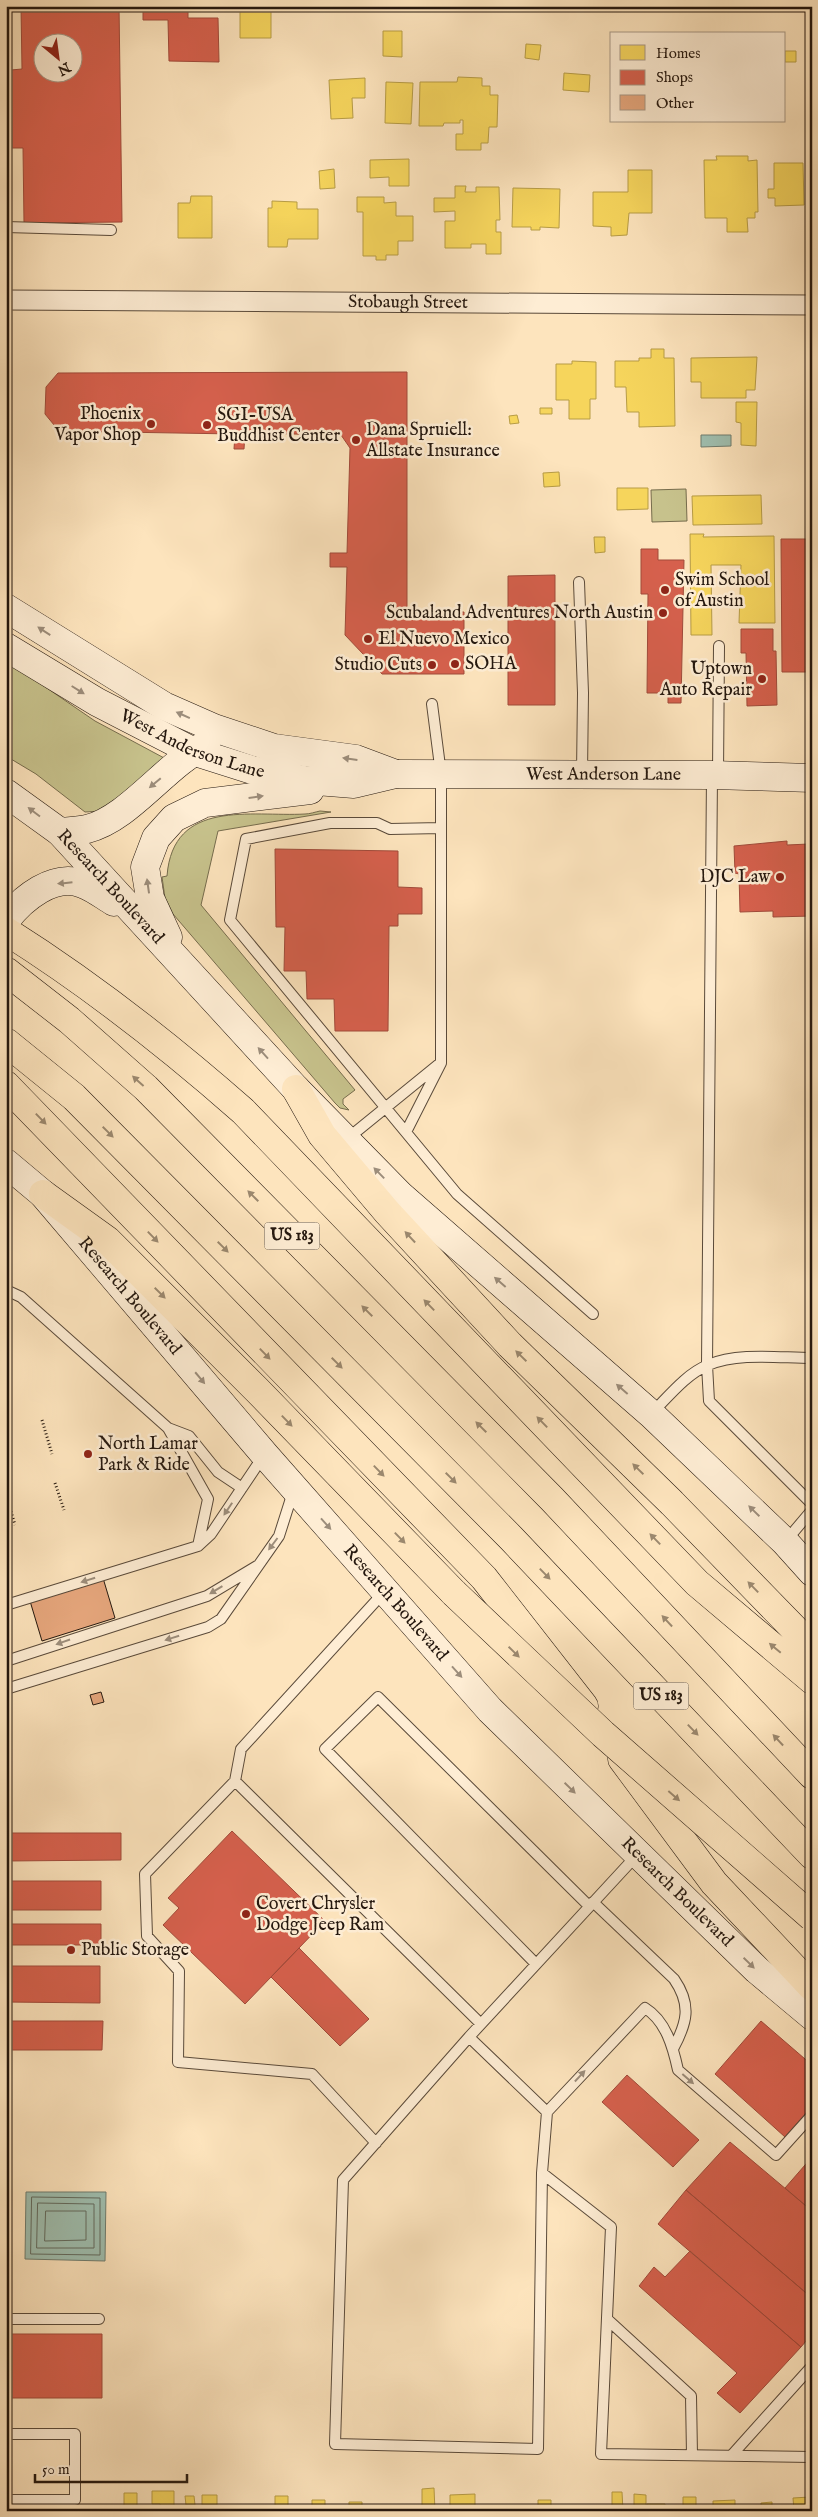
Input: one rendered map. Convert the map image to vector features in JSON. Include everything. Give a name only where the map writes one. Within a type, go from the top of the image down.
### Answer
[{"type":"highway","points":[[6,930],[115,1005],[185,1060],[243,1111],[697,1583],[812,1680]]},
{"type":"highway","name":"US 183","points":[[14,976],[146,1088],[552,1499],[812,1775]]},
{"type":"highway","name":"US 183","points":[[6,1042],[74,1097],[511,1538],[812,1855]]},
{"type":"highway","points":[[6,1085],[484,1578],[550,1660],[714,1883],[812,1988]]},
{"type":"highway","points":[[296,1089],[322,1135],[387,1212],[510,1345],[672,1504],[812,1647]]},
{"type":"highway","points":[[43,1194],[107,1240],[250,1383],[454,1593],[603,1734],[812,1917]]},
{"type":"main road","points":[[6,608],[164,706],[244,740]]},
{"type":"main road","name":"West Anderson Lane","points":[[6,647],[97,702],[192,752],[252,770],[304,780],[354,784],[396,774],[715,775],[812,778]]},
{"type":"main road","name":"West Anderson Lane","points":[[244,740],[292,752],[356,759],[396,774]]},
{"type":"main road","points":[[60,832],[88,828],[120,812],[192,752],[213,741],[244,740]]},
{"type":"main road","points":[[181,963],[150,898],[145,866],[156,838],[174,818],[205,803],[354,784]]},
{"type":"main road","name":"Research Boulevard","points":[[6,794],[60,832],[296,1089],[400,1195],[650,1414],[785,1542],[812,1572]]},
{"type":"main road","points":[[6,920],[17,906],[34,892],[56,884],[72,882],[82,883],[139,917]]},
{"type":"main road","name":"Research Boulevard","points":[[6,1163],[43,1194],[294,1488],[490,1710],[757,1970],[812,2016]]},
{"type":"street","name":"Stobaugh Street","points":[[6,300],[812,305]]},
{"type":"lane","points":[[6,227],[111,230]]},
{"type":"lane","points":[[579,582],[583,693],[582,776]]},
{"type":"lane","points":[[719,646],[715,775],[707,1366],[709,1401],[812,1504]]},
{"type":"lane","points":[[406,1132],[441,1063],[441,774],[432,704]]},
{"type":"lane","points":[[441,828],[390,829],[377,823],[330,823],[246,839],[230,920],[457,1194],[593,1314]]},
{"type":"lane","points":[[346,1140],[441,1063]]},
{"type":"lane","points":[[6,1290],[21,1297],[168,1428],[208,1499],[198,1546]]},
{"type":"lane","points":[[650,1414],[679,1385],[707,1366],[731,1358],[812,1358]]},
{"type":"lane","points":[[168,1428],[189,1436],[218,1472],[242,1488]]},
{"type":"lane","points":[[6,1604],[198,1546],[211,1534],[265,1454]]},
{"type":"lane","points":[[6,1689],[208,1627],[221,1619],[279,1536],[294,1488]]},
{"type":"lane","points":[[785,1542],[812,1510]]},
{"type":"lane","points":[[6,1661],[207,1596],[258,1565]]},
{"type":"lane","points":[[376,2143],[312,2074],[178,2062],[179,1971],[147,1936],[145,1874],[235,1781],[241,1749],[386,1591]]},
{"type":"lane","points":[[536,1964],[325,1749],[378,1697],[591,1904],[674,1979],[682,1990],[686,2010],[685,2025],[674,2049]]},
{"type":"lane","points":[[235,1781],[481,2024]]},
{"type":"lane","points":[[638,1854],[469,2037],[343,2180],[334,2444],[538,2449],[542,2173],[547,2112],[641,2010],[645,2008],[660,2020],[674,2049],[678,2070],[776,2155],[812,2115]]},
{"type":"lane","points":[[469,2037],[547,2112]]},
{"type":"lane","points":[[542,2173],[611,2227],[601,2454],[812,2457]]},
{"type":"lane","points":[[6,2319],[99,2320]]},
{"type":"lane","points":[[607,2319],[691,2396],[692,2456]]},
{"type":"lane","points":[[731,2456],[812,2366]]},
{"type":"lane","points":[[6,2434],[75,2434],[75,2500],[6,2500]]},
{"type":"path","points":[[42,1420],[52,1454]]},
{"type":"path","points":[[55,1483],[64,1510]]},
{"type":"path","points":[[7,1498],[15,1525]]},
{"type":"shaded area","points":[[686,489],[687,521],[652,522],[651,490]]},
{"type":"shaded area","points":[[6,660],[95,721],[166,759],[102,811],[85,812],[36,774],[6,756]]},
{"type":"shaded area","points":[[320,811],[331,812],[218,831],[201,905],[355,1090],[343,1099],[343,1104],[349,1110],[340,1108],[335,1103],[173,914],[165,898],[162,877],[167,876],[172,851],[184,834],[199,823],[218,817],[239,814],[305,814]]},
{"type":"water","points":[[701,435],[731,435],[731,446],[701,447]]},
{"type":"water","points":[[26,2192],[106,2192],[105,2261],[25,2259]]},
{"type":"building: Homes","points":[[240,8],[271,8],[271,38],[240,38]]},
{"type":"building: Homes","points":[[383,31],[402,31],[402,57],[383,56]]},
{"type":"building: Homes","points":[[526,44],[541,45],[539,60],[525,58]]},
{"type":"building: Homes","points":[[786,51],[796,51],[796,62],[786,62]]},
{"type":"building: Homes","points":[[564,73],[590,75],[589,92],[563,90]]},
{"type":"building: Homes","points":[[458,77],[482,78],[482,86],[490,86],[490,95],[498,95],[497,127],[489,127],[488,143],[481,143],[481,150],[456,150],[456,134],[463,134],[463,120],[460,120],[460,123],[444,123],[443,126],[419,126],[420,82],[457,82]]},
{"type":"building: Homes","points":[[365,78],[365,98],[352,98],[353,118],[331,119],[329,80]]},
{"type":"building: Homes","points":[[386,82],[413,83],[411,124],[385,123]]},
{"type":"building: Homes","points":[[716,156],[748,156],[748,161],[757,160],[758,212],[755,212],[755,218],[747,218],[748,232],[727,232],[727,218],[705,218],[704,160],[717,160]]},
{"type":"building: Homes","points":[[409,159],[409,186],[389,186],[389,177],[370,178],[370,160]]},
{"type":"building: Homes","points":[[774,163],[803,163],[804,205],[775,206],[775,198],[768,198],[768,189],[774,189]]},
{"type":"building: Homes","points":[[334,169],[335,188],[320,189],[319,171]]},
{"type":"building: Homes","points":[[628,170],[652,170],[652,213],[629,213],[627,235],[611,236],[611,227],[593,226],[593,192],[628,192]]},
{"type":"building: Homes","points":[[455,186],[466,186],[465,192],[476,192],[476,187],[499,187],[500,220],[496,220],[496,232],[501,232],[501,254],[486,254],[486,244],[471,244],[471,248],[445,248],[445,221],[455,221],[455,211],[434,212],[434,198],[455,198]]},
{"type":"building: Homes","points":[[513,188],[560,189],[559,228],[540,227],[540,230],[531,230],[531,227],[512,227]]},
{"type":"building: Homes","points":[[191,196],[212,196],[212,238],[178,238],[178,203],[190,203]]},
{"type":"building: Homes","points":[[357,197],[384,197],[384,203],[396,202],[396,216],[413,216],[413,241],[398,241],[398,255],[386,255],[386,260],[376,260],[376,256],[363,256],[363,212],[357,212]]},
{"type":"building: Homes","points":[[272,201],[297,202],[297,209],[318,209],[318,239],[288,239],[287,247],[268,247],[268,208],[272,208]]},
{"type":"building: Homes","points":[[651,349],[664,349],[664,358],[674,358],[675,426],[639,427],[639,412],[627,412],[626,387],[615,387],[615,361],[639,361],[639,358],[651,358]]},
{"type":"building: Homes","points":[[757,357],[755,390],[746,390],[746,398],[701,398],[701,382],[691,382],[691,358]]},
{"type":"building: Homes","points":[[808,357],[812,357],[812,390],[808,390]]},
{"type":"building: Homes","points":[[572,361],[596,362],[596,399],[590,399],[590,419],[569,419],[569,400],[556,400],[556,364],[572,364]]},
{"type":"building: Homes","points":[[736,402],[757,402],[756,446],[741,445],[741,423],[736,422]]},
{"type":"building: Homes","points":[[540,408],[552,408],[552,414],[540,414]]},
{"type":"building: Homes","points":[[517,415],[519,423],[510,424],[509,416]]},
{"type":"building: Homes","points":[[559,472],[560,486],[544,487],[543,473]]},
{"type":"building: Homes","points":[[617,488],[648,488],[648,509],[617,510]]},
{"type":"building: Homes","points":[[761,495],[762,524],[693,525],[692,496]]},
{"type":"building: Homes","points":[[690,534],[704,534],[703,537],[774,536],[775,623],[739,623],[741,565],[711,565],[712,635],[691,635]]},
{"type":"building: Homes","points":[[594,537],[605,537],[605,552],[595,553]]},
{"type":"building: Homes","points":[[434,2488],[435,2511],[422,2511],[422,2489]]},
{"type":"building: Homes","points":[[152,2491],[174,2491],[174,2511],[160,2511],[160,2504],[152,2504]]},
{"type":"building: Homes","points":[[612,2492],[622,2492],[623,2511],[612,2511]]},
{"type":"building: Homes","points":[[124,2493],[137,2493],[137,2511],[124,2511]]},
{"type":"building: Homes","points":[[475,2494],[475,2511],[450,2509],[450,2495]]},
{"type":"building: Homes","points":[[634,2494],[646,2495],[646,2506],[634,2506]]},
{"type":"building: Homes","points":[[202,2495],[217,2495],[217,2505],[202,2505]]},
{"type":"building: Homes","points":[[185,2496],[194,2496],[195,2505],[186,2505]]},
{"type":"building: Homes","points":[[275,2496],[288,2496],[288,2511],[275,2511]]},
{"type":"building: Homes","points":[[683,2497],[696,2497],[696,2511],[683,2511]]},
{"type":"building: Homes","points":[[810,2497],[810,2511],[794,2511],[793,2498]]},
{"type":"building: Homes","points":[[312,2500],[325,2500],[325,2511],[312,2511]]},
{"type":"building: Homes","points":[[538,2500],[551,2500],[551,2511],[538,2511]]},
{"type":"building: Homes","points":[[735,2500],[735,2511],[713,2511],[713,2501]]},
{"type":"building: Homes","points":[[349,2502],[362,2502],[362,2511],[349,2511]]},
{"type":"building: Homes","points":[[772,2502],[772,2511],[761,2511],[761,2503]]},
{"type":"building: Homes","points":[[647,2504],[665,2504],[665,2511],[647,2511]]},
{"type":"building: Homes","points":[[190,2506],[215,2506],[215,2511],[191,2511]]},
{"type":"building: Homes","points":[[234,2507],[252,2507],[252,2511],[234,2511]]},
{"type":"building: Shops","points":[[21,6],[119,6],[122,222],[24,223],[23,148],[12,148],[11,70],[22,69]]},
{"type":"building: Shops","points":[[143,6],[188,6],[188,18],[218,18],[219,62],[169,61],[168,20],[143,20]]},
{"type":"building: Shops","points":[[407,372],[407,612],[464,612],[464,674],[382,674],[345,635],[347,567],[330,567],[330,553],[347,553],[350,448],[341,435],[245,433],[244,449],[234,449],[235,434],[59,431],[45,414],[46,387],[58,373]]},
{"type":"building: Shops","points":[[781,539],[812,539],[812,672],[782,672]]},
{"type":"building: Shops","points":[[641,549],[658,549],[658,560],[684,560],[681,703],[668,703],[668,693],[647,693],[648,594],[641,594]]},
{"type":"building: Shops","points":[[555,575],[555,705],[508,705],[508,576]]},
{"type":"building: Shops","name":"Uptown Auto Repair","points":[[741,629],[773,629],[773,651],[776,651],[777,705],[747,706],[746,653],[741,653]]},
{"type":"building: Shops","points":[[787,841],[787,845],[809,844],[809,858],[812,858],[812,916],[773,917],[773,911],[740,912],[739,874],[735,873],[734,846]]},
{"type":"building: Shops","points":[[275,849],[398,851],[398,887],[422,888],[422,914],[398,914],[398,926],[389,926],[388,1031],[335,1031],[334,999],[307,999],[306,971],[284,971],[285,927],[276,927]]},
{"type":"building: Shops","name":"Covert Chrysler Dodge Jeep Ram","points":[[232,1831],[325,1921],[245,2004],[163,1925],[179,1908],[168,1898]]},
{"type":"building: Shops","points":[[6,1833],[121,1833],[121,1860],[6,1861]]},
{"type":"building: Shops","points":[[6,1881],[101,1881],[101,1910],[6,1910]]},
{"type":"building: Shops","points":[[6,1924],[101,1924],[101,1945],[6,1945]]},
{"type":"building: Shops","points":[[299,1948],[369,2019],[340,2046],[271,1977]]},
{"type":"building: Shops","points":[[6,1966],[100,1966],[100,2003],[6,2002]]},
{"type":"building: Shops","points":[[6,2021],[103,2021],[102,2050],[6,2050]]},
{"type":"building: Shops","points":[[761,2021],[812,2065],[812,2106],[785,2137],[715,2074]]},
{"type":"building: Shops","points":[[627,2075],[699,2140],[673,2167],[602,2102]]},
{"type":"building: Shops","points":[[730,2142],[812,2211],[812,2298],[686,2190]]},
{"type":"building: Shops","points":[[812,2157],[812,2211],[785,2188]]},
{"type":"building: Shops","points":[[686,2190],[812,2298],[812,2334],[801,2347],[658,2224]]},
{"type":"building: Shops","points":[[690,2251],[801,2347],[740,2413],[717,2393],[737,2373],[639,2286],[654,2267],[665,2277]]},
{"type":"building: Shops","points":[[6,2334],[102,2334],[102,2398],[6,2398]]},
{"type":"building: Other","points":[[103,1578],[115,1618],[42,1641],[30,1601]]},
{"type":"building: Other","points":[[101,1692],[104,1702],[93,1705],[90,1695]]},
{"type":"place","name":"Phoenix Vapor Shop","points":[[151,424]]},
{"type":"place","name":"SGI-USA Buddhist Center","points":[[207,425]]},
{"type":"place","name":"Dana Spruiell: Allstate Insurance","points":[[356,440]]},
{"type":"place","name":"Swim School of Austin","points":[[665,590]]},
{"type":"place","name":"Scubaland Adventures North Austin","points":[[663,613]]},
{"type":"place","name":"El Nuevo Mexico","points":[[368,639]]},
{"type":"place","name":"SOHA","points":[[455,664]]},
{"type":"place","name":"Studio Cuts","points":[[432,665]]},
{"type":"place","name":"Uptown Auto Repair","points":[[762,679]]},
{"type":"place","name":"DJC Law","points":[[780,877]]},
{"type":"place","name":"North Lamar Park & Ride","points":[[88,1454]]},
{"type":"place","name":"Covert Chrysler Dodge Jeep Ram","points":[[246,1914]]},
{"type":"place","name":"Public Storage","points":[[71,1950]]}]
